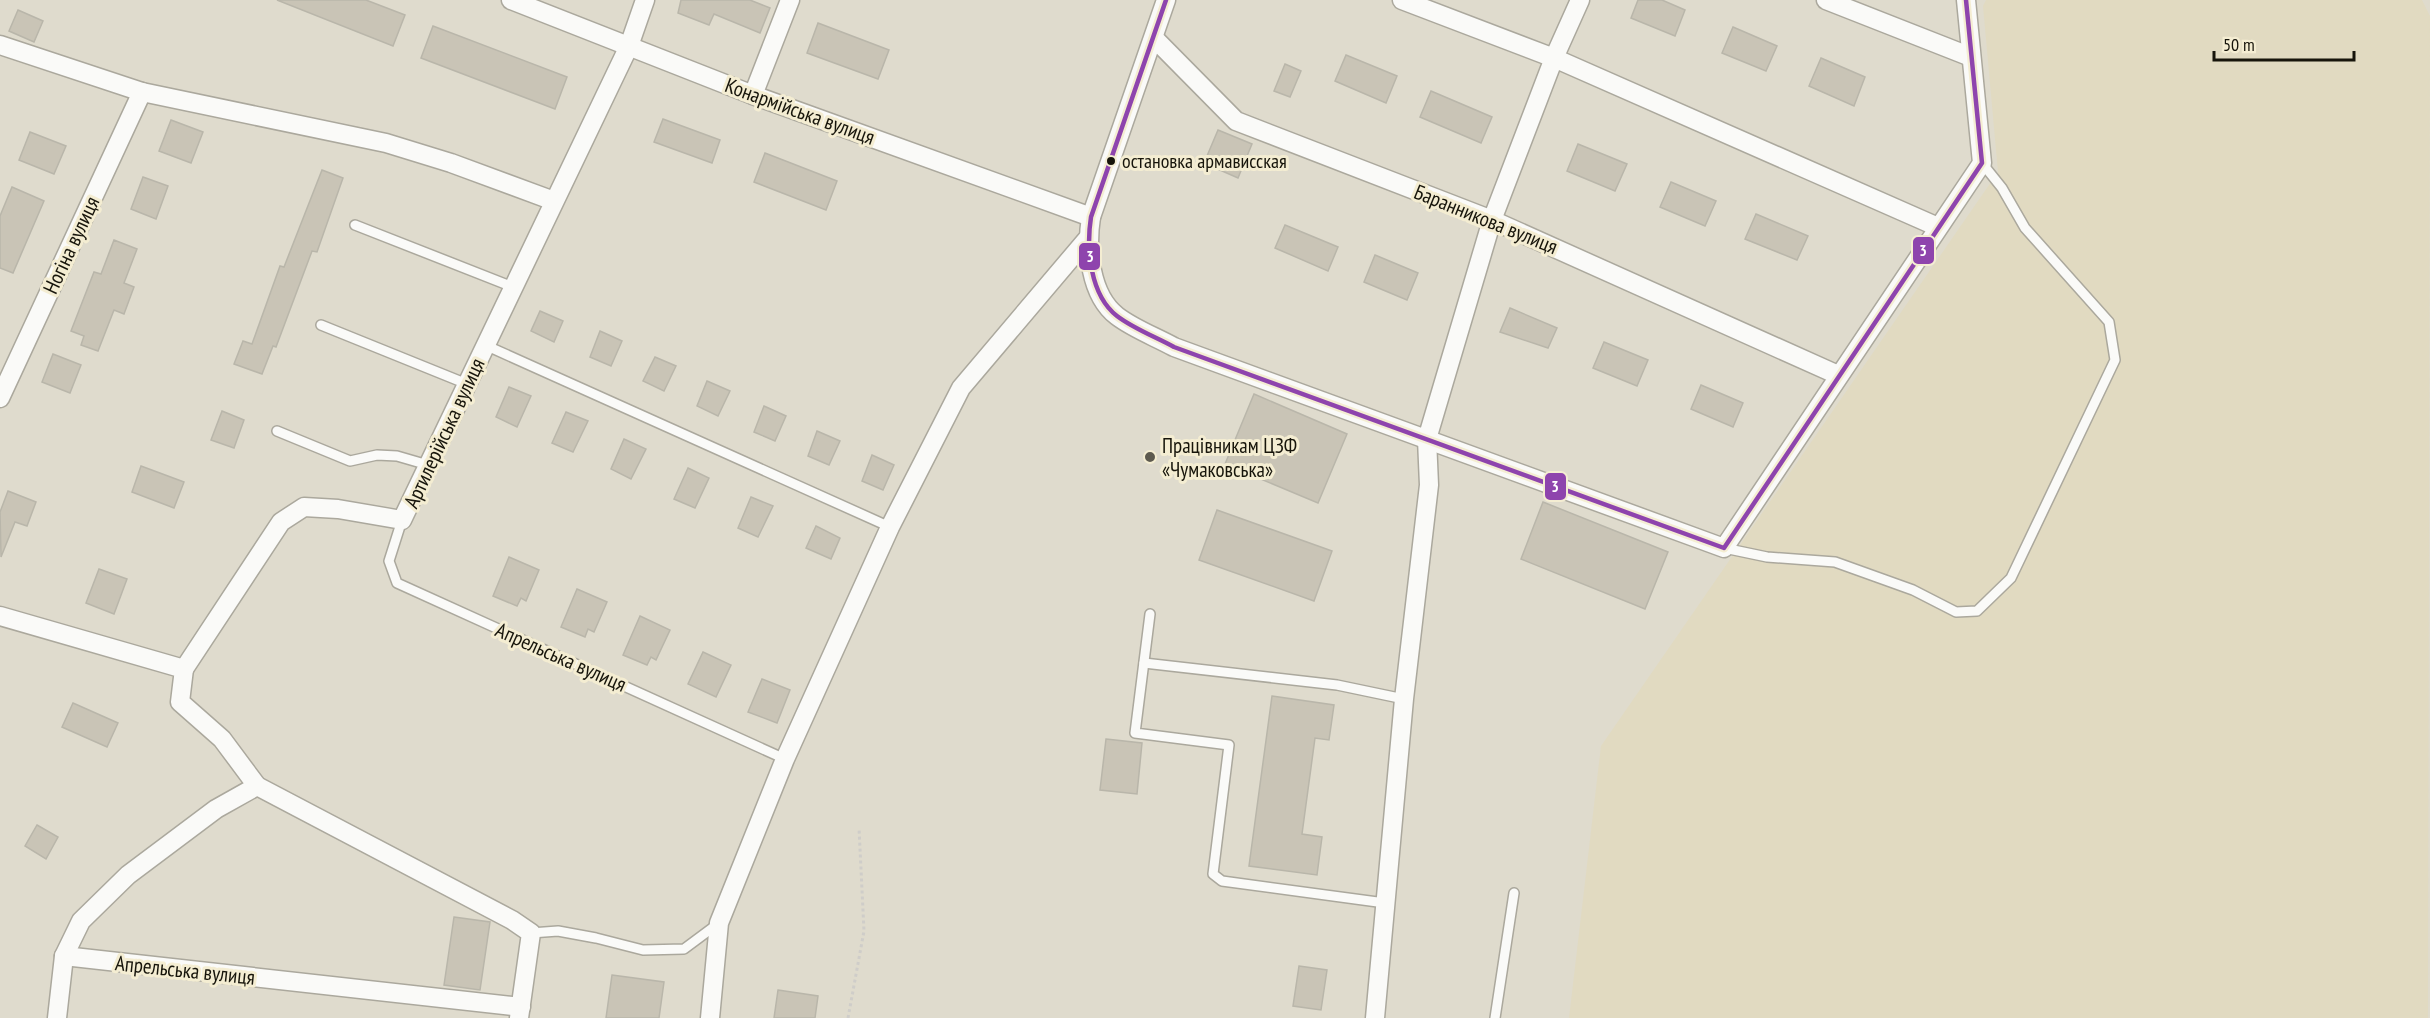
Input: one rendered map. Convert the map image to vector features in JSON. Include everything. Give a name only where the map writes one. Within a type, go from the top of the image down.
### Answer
[{"type":"street","name":"Конармійська вулиця","points":[[511,0],[753,94],[1091,218]]},
{"type":"street","name":"Артилерійська вулиця","points":[[184,669],[281,522],[304,507],[338,509],[402,520],[629,46],[645,0]]},
{"type":"street","points":[[753,94],[790,0]]},
{"type":"street","points":[[1166,0],[1091,218],[1088,238],[1094,278],[1101,299],[1117,316],[1174,347],[1724,548],[1982,163],[1966,0]]},
{"type":"street","points":[[1402,0],[1554,58],[1938,227]]},
{"type":"street","points":[[1376,1018],[1404,699],[1429,485],[1427,439],[1492,220],[1554,58],[1580,0]]},
{"type":"street","points":[[1826,0],[1971,57]]},
{"type":"street","name":"Баранникова вулиця","points":[[1154,38],[1236,122],[1492,220],[1838,375]]},
{"type":"street","points":[[0,45],[142,92],[386,143],[451,163],[554,201]]},
{"type":"street","name":"Ногіна вулиця","points":[[0,398],[142,92]]},
{"type":"street","points":[[710,1018],[719,923],[785,759],[890,527],[961,388],[1088,238]]},
{"type":"street","points":[[0,616],[184,669],[180,702],[222,739],[257,786],[512,920],[531,933],[520,1012]]},
{"type":"street","points":[[57,1018],[64,956],[81,921],[128,875],[216,809],[257,786]]},
{"type":"street","name":"Апрельська вулиця","points":[[64,956],[520,1012]]},
{"type":"lane","points":[[1724,548],[1767,557],[1835,562],[1913,590],[1956,612],[1977,611],[2011,578],[2115,360],[2109,322],[2025,228],[2002,188],[1982,163]]},
{"type":"lane","points":[[355,225],[513,287]]},
{"type":"lane","points":[[321,325],[467,384]]},
{"type":"lane","points":[[485,345],[890,527]]},
{"type":"lane","points":[[278,431],[350,461],[377,455],[397,456],[428,465]]},
{"type":"lane","name":"Апрельська вулиця","points":[[402,520],[389,561],[397,583],[785,759]]},
{"type":"lane","points":[[1150,614],[1135,733],[1229,745],[1213,874],[1222,881],[1385,903]]},
{"type":"lane","points":[[1144,663],[1337,685],[1404,699]]},
{"type":"lane","points":[[1495,1018],[1515,894]]},
{"type":"lane","points":[[531,933],[558,932],[596,938],[643,950],[684,949],[719,923]]},
{"type":"path","points":[[848,1018],[864,931],[859,828]]},
{"type":"shaded area","points":[[1986,0],[2422,0],[2430,16],[2428,1018],[1569,1018],[1601,746],[1998,172],[1983,6]]},
{"type":"building","points":[[277,0],[366,0],[405,15],[393,46]]},
{"type":"building","points":[[681,0],[750,0],[770,8],[760,33],[714,14],[709,25],[678,13]]},
{"type":"building","points":[[1638,0],[1662,0],[1685,10],[1675,36],[1631,18]]},
{"type":"building","points":[[18,10],[43,21],[34,42],[9,31]]},
{"type":"building","points":[[818,23],[889,50],[878,79],[807,53]]},
{"type":"building","points":[[433,26],[567,77],[555,109],[421,58]]},
{"type":"building","points":[[1733,27],[1777,46],[1766,71],[1722,53]]},
{"type":"building","points":[[1346,55],[1397,76],[1386,103],[1335,81]]},
{"type":"building","points":[[1821,58],[1865,77],[1854,106],[1809,86]]},
{"type":"building","points":[[1285,64],[1301,71],[1290,97],[1274,91]]},
{"type":"building","points":[[1431,91],[1492,117],[1481,143],[1420,117]]},
{"type":"building","points":[[663,119],[720,140],[712,163],[654,142]]},
{"type":"building","points":[[171,120],[203,132],[191,163],[159,151]]},
{"type":"building","points":[[1218,130],[1252,144],[1238,178],[1204,163]]},
{"type":"building","points":[[30,132],[66,146],[54,174],[19,160]]},
{"type":"building","points":[[1578,144],[1627,164],[1615,191],[1567,171]]},
{"type":"building","points":[[765,153],[837,181],[826,210],[754,182]]},
{"type":"building","points":[[322,170],[343,178],[317,252],[312,251],[276,347],[273,346],[262,374],[234,364],[243,341],[252,344],[280,266],[284,267]]},
{"type":"building","points":[[143,177],[168,186],[156,219],[131,209]]},
{"type":"building","points":[[1671,182],[1716,201],[1705,226],[1660,207]]},
{"type":"building","points":[[12,187],[44,201],[13,273],[0,268],[0,216]]},
{"type":"building","points":[[1756,214],[1808,236],[1797,260],[1745,239]]},
{"type":"building","points":[[1285,225],[1338,247],[1328,271],[1275,248]]},
{"type":"building","points":[[114,240],[137,249],[124,283],[134,287],[124,314],[114,310],[98,351],[81,345],[84,336],[71,331],[94,272],[101,274]]},
{"type":"building","points":[[1375,255],[1418,273],[1407,300],[1364,282]]},
{"type":"building","points":[[1510,308],[1557,328],[1548,348],[1500,332]]},
{"type":"building","points":[[540,311],[563,321],[554,342],[531,331]]},
{"type":"building","points":[[600,331],[622,341],[611,366],[590,357]]},
{"type":"building","points":[[1604,342],[1648,360],[1637,386],[1593,368]]},
{"type":"building","points":[[53,354],[81,365],[70,393],[42,382]]},
{"type":"building","points":[[655,357],[676,366],[664,391],[643,381]]},
{"type":"building","points":[[707,381],[730,391],[718,416],[697,406]]},
{"type":"building","points":[[1701,385],[1743,403],[1733,427],[1691,409]]},
{"type":"building","points":[[509,387],[531,396],[517,427],[496,417]]},
{"type":"building","points":[[1254,394],[1347,434],[1318,503],[1225,464]]},
{"type":"building","points":[[764,406],[786,416],[775,441],[754,432]]},
{"type":"building","points":[[222,411],[244,420],[234,448],[211,440]]},
{"type":"building","points":[[566,412],[588,421],[573,452],[552,443]]},
{"type":"building","points":[[817,431],[840,441],[829,465],[808,456]]},
{"type":"building","points":[[624,439],[646,449],[631,479],[611,469]]},
{"type":"building","points":[[872,455],[894,465],[883,490],[862,481]]},
{"type":"building","points":[[141,466],[184,482],[174,508],[132,492]]},
{"type":"building","points":[[688,468],[709,478],[695,508],[674,499]]},
{"type":"building","points":[[8,491],[36,502],[27,526],[15,522],[1,557],[0,512]]},
{"type":"building","points":[[751,497],[773,506],[758,537],[738,528]]},
{"type":"building","points":[[1543,502],[1668,552],[1645,609],[1521,559]]},
{"type":"building","points":[[1217,510],[1332,551],[1314,601],[1199,560]]},
{"type":"building","points":[[816,526],[840,538],[831,559],[806,548]]},
{"type":"building","points":[[509,557],[539,570],[526,601],[521,598],[517,606],[493,596]]},
{"type":"building","points":[[99,569],[127,579],[114,614],[86,603]]},
{"type":"building","points":[[577,589],[607,602],[594,632],[588,629],[585,637],[561,627]]},
{"type":"building","points":[[640,616],[670,630],[656,660],[651,657],[647,665],[623,655]]},
{"type":"building","points":[[703,652],[731,665],[716,697],[688,684]]},
{"type":"building","points":[[762,679],[790,690],[777,723],[748,712]]},
{"type":"building","points":[[1272,696],[1334,705],[1329,740],[1315,738],[1302,834],[1322,837],[1317,875],[1249,866]]},
{"type":"building","points":[[73,703],[118,723],[107,747],[62,727]]},
{"type":"building","points":[[1106,739],[1142,743],[1137,794],[1100,790]]},
{"type":"building","points":[[37,825],[58,837],[46,859],[25,846]]},
{"type":"building","points":[[454,917],[490,922],[480,990],[444,985]]},
{"type":"building","points":[[1299,966],[1327,970],[1321,1010],[1293,1006]]},
{"type":"building","points":[[612,975],[664,982],[659,1018],[606,1018]]},
{"type":"building","points":[[778,990],[818,996],[815,1018],[774,1018]]},
{"type":"transit line","name":"3","points":[[1166,0],[1091,217],[1089,243],[1092,271],[1101,296],[1117,316],[1174,347],[1724,548],[1982,163],[1966,0]]},
{"type":"place","name":"остановка армависская","points":[[1111,161]]},
{"type":"place","name":"Працівникам ЦЗФ «Чумаковська»","points":[[1150,457]]}]
